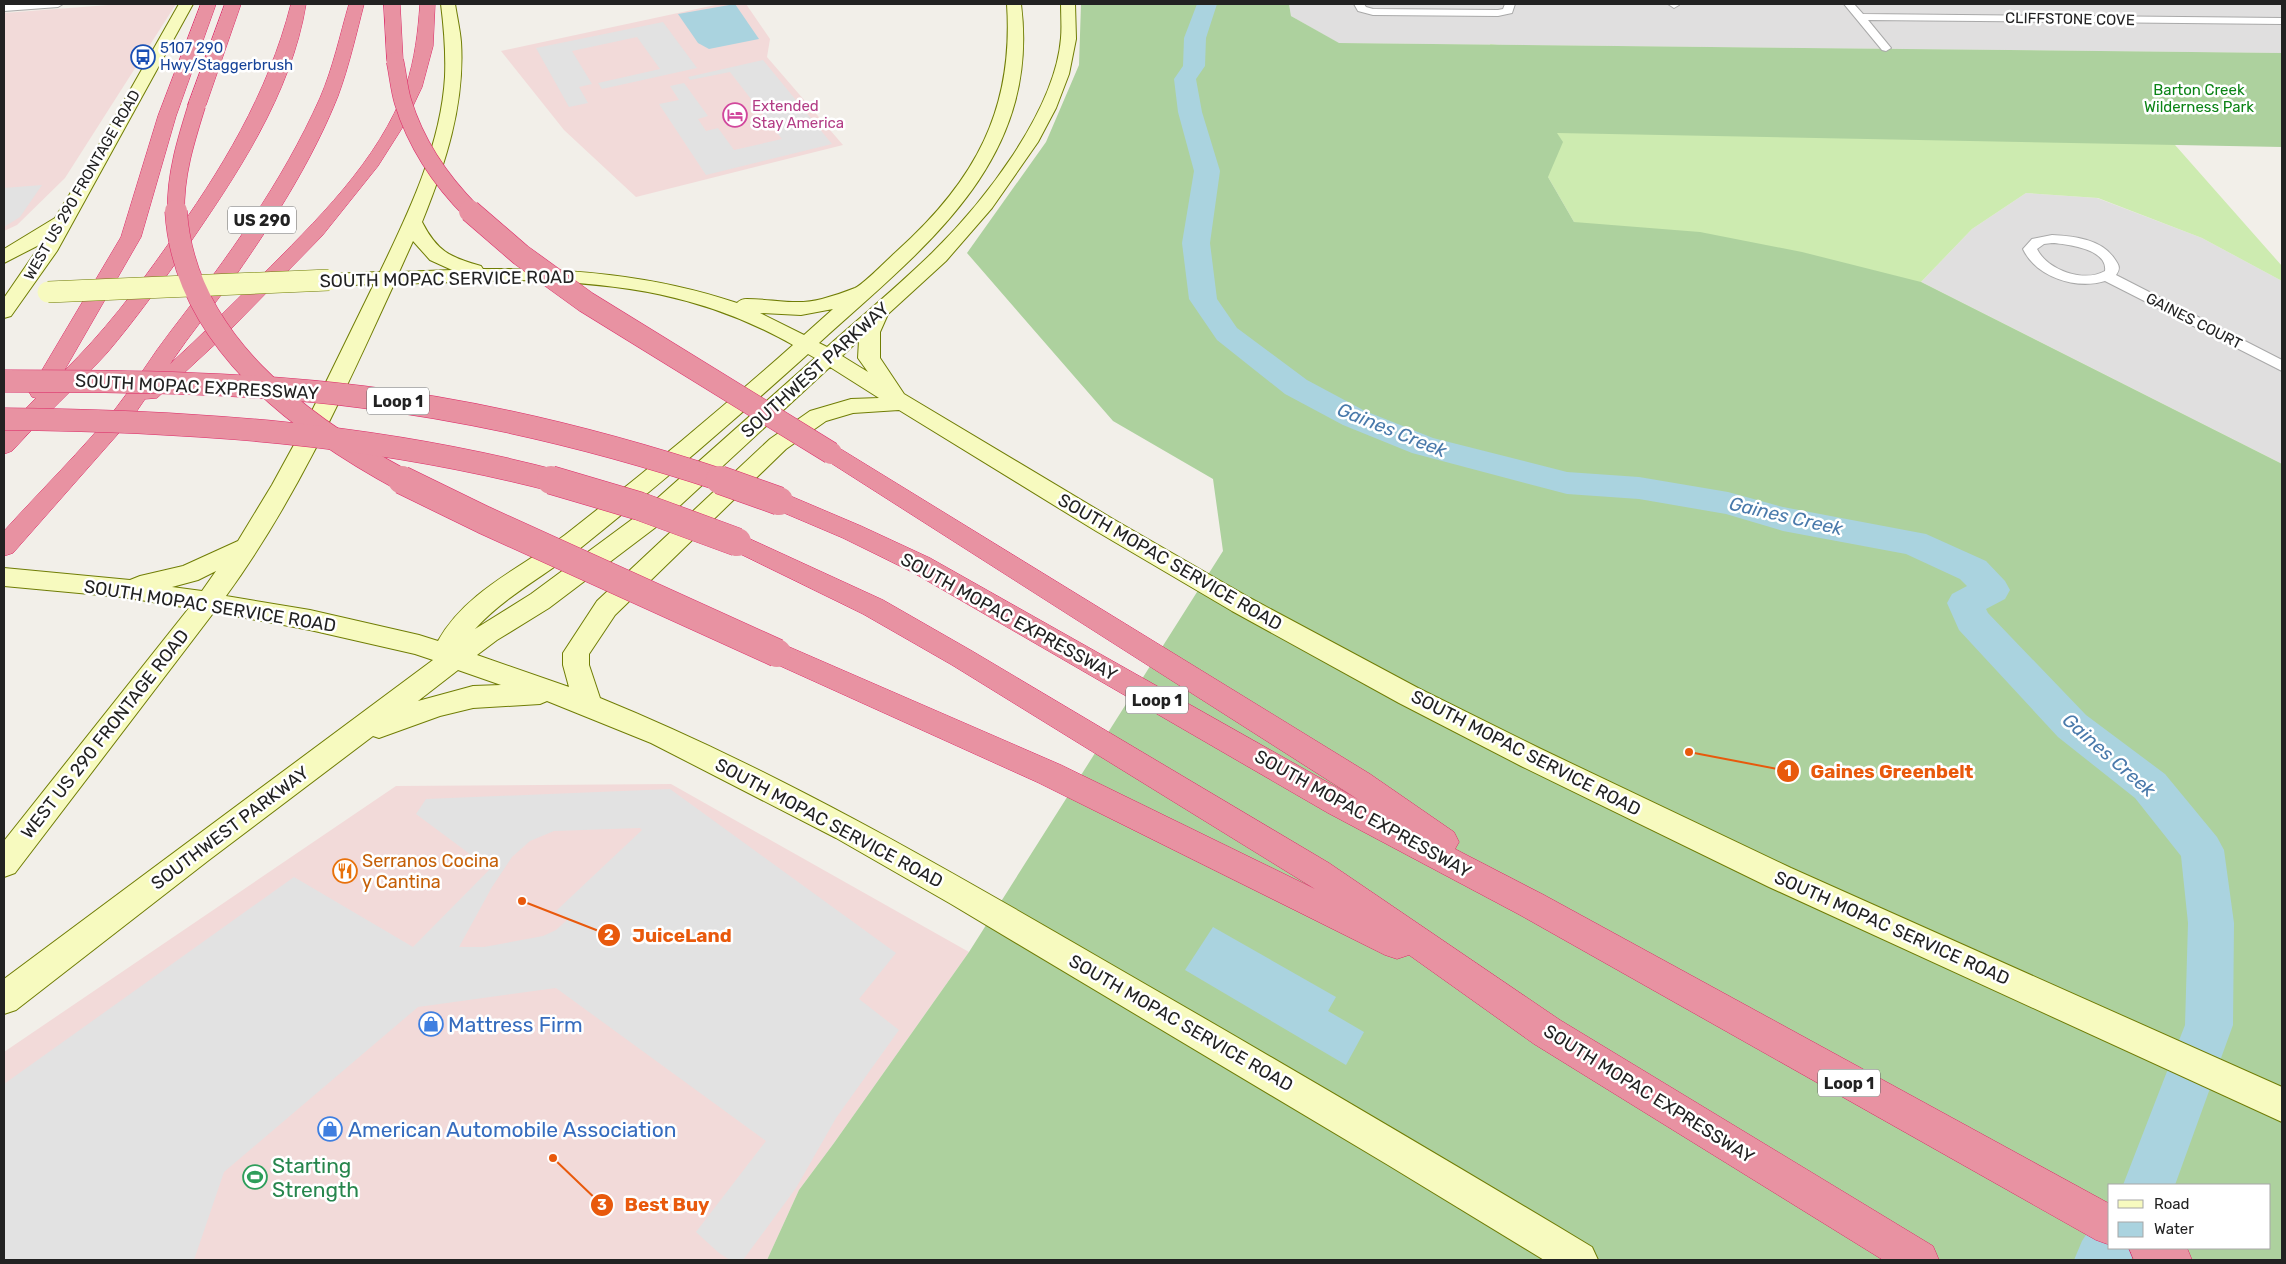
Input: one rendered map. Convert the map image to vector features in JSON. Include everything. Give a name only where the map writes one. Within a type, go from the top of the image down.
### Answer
[{"type":"highway","points":[[7,434],[78,330],[131,237],[168,116],[208,4]]},
{"type":"highway","points":[[233,4],[197,105],[182,155],[176,184],[175,214],[180,245],[191,280],[211,317],[239,357],[277,396],[328,435],[398,478],[447,503],[777,653],[1050,774],[1181,837],[1300,899],[1462,974]]},
{"type":"highway","name":"US 290","points":[[7,434],[99,348],[152,281],[205,209],[238,154],[265,102],[284,55],[299,4]]},
{"type":"highway","name":"US 290","points":[[4,547],[124,413],[173,343],[228,272],[274,202],[306,146],[329,96],[345,50],[356,4]]},
{"type":"highway","points":[[392,4],[395,61],[400,96],[414,135],[423,151],[460,200],[501,241],[586,302],[1359,783],[1532,905]]},
{"type":"highway","points":[[124,413],[184,365],[296,252],[358,180],[392,132],[407,103],[422,61],[428,23],[428,4]]},
{"type":"highway","name":"SOUTH MOPAC EXPRESSWAY","points":[[4,381],[138,381],[233,385],[328,393],[415,404],[503,420],[582,438],[660,459],[779,501],[852,532],[920,565],[1339,804],[1532,905],[2108,1225]]},
{"type":"highway","name":"SOUTH MOPAC EXPRESSWAY","points":[[7,434],[103,419],[298,432],[461,459],[538,476],[614,498],[736,542],[873,606],[1318,873],[1547,1032],[1919,1260]]},
{"type":"highway","points":[[2151,1249],[2172,1260]]},
{"type":"main road","name":"WEST US 290 FRONTAGE ROAD","points":[[4,312],[11,293],[48,252],[63,220],[95,168],[186,4]]},
{"type":"main road","name":"WEST US 290 FRONTAGE ROAD","points":[[4,864],[209,602],[280,492],[313,431],[413,223],[440,150],[453,92],[455,52],[448,4]]},
{"type":"main road","name":"SOUTHWEST PARKWAY","points":[[454,649],[459,629],[491,598],[571,543],[807,345],[929,233],[972,178],[990,148],[1010,87],[1017,27],[1014,4]]},
{"type":"main road","name":"SOUTHWEST PARKWAY","points":[[4,999],[198,851],[352,738],[454,649],[488,633],[540,601],[651,518],[939,257],[980,211],[1011,172],[1036,132],[1050,102],[1063,64],[1070,17],[1068,4]]},
{"type":"main road","points":[[4,257],[33,241],[63,220]]},
{"type":"main road","points":[[413,223],[421,241],[437,257],[450,263],[494,275]]},
{"type":"main road","name":"SOUTH MOPAC SERVICE ROAD","points":[[11,293],[494,275],[589,277],[647,285],[710,300],[774,327],[807,345],[1136,544],[1344,661],[1548,766],[1792,883],[2282,1105]]},
{"type":"main road","points":[[710,300],[777,310],[801,310],[822,306],[868,287]]},
{"type":"main road","points":[[879,312],[870,332],[869,358],[903,404]]},
{"type":"main road","points":[[588,705],[576,665],[576,653],[606,608],[778,444],[818,416],[851,406],[903,404]]},
{"type":"main road","points":[[122,588],[189,574],[246,547]]},
{"type":"main road","name":"SOUTH MOPAC SERVICE ROAD","points":[[4,578],[122,588],[310,620],[419,645],[454,649],[553,693],[588,705],[661,735],[847,829],[1401,1152],[1579,1260]]},
{"type":"main road","points":[[352,738],[436,706],[473,697],[553,693]]},
{"type":"street","points":[[4,8],[58,4]]},
{"type":"street","points":[[1359,4],[1362,9],[1373,12],[1498,13],[1508,12],[1510,4]]},
{"type":"street","points":[[1848,4],[1886,48]]},
{"type":"street","name":"CLIFFSTONE COVE","points":[[1858,16],[2282,21]]},
{"type":"street","points":[[2052,239],[2080,243],[2098,251],[2110,260],[2113,267],[2106,276],[2086,279],[2060,274],[2037,262],[2031,255],[2030,249],[2033,243],[2052,239]]},
{"type":"street","name":"GAINES COURT","points":[[2106,276],[2282,366]]},
{"type":"shaded area","points":[[121,4],[176,4],[65,178],[17,225],[4,231],[4,13]]},
{"type":"shaded area","points":[[720,4],[746,4],[770,39],[767,57],[843,145],[636,197],[564,130],[501,51]]},
{"type":"shaded area","points":[[1289,4],[2282,4],[2282,53],[1338,43],[1291,16]]},
{"type":"shaded area","points":[[663,22],[697,68],[602,89],[598,83],[660,69],[637,37],[572,51],[592,84],[579,87],[588,103],[569,107],[536,48]]},
{"type":"shaded area","points":[[763,60],[832,144],[706,175],[659,104],[679,100],[670,86],[684,83],[708,116],[698,119],[706,131],[718,128],[734,150],[782,139],[730,72],[690,80],[688,77]]},
{"type":"shaded area","points":[[42,185],[20,217],[4,227],[4,188]]},
{"type":"shaded area","points":[[2026,193],[2097,198],[2202,238],[2282,281],[2282,464],[1921,282],[1972,229]]},
{"type":"shaded area","points":[[671,784],[969,952],[799,1190],[767,1260],[4,1260],[4,1052],[396,786]]},
{"type":"shaded area","points":[[670,789],[896,953],[859,999],[899,1030],[836,1118],[796,1188],[743,1260],[730,1260],[719,1253],[696,1232],[766,1141],[556,988],[418,1007],[224,1172],[194,1260],[4,1260],[4,1084],[294,877],[413,947],[490,869],[416,814],[426,799]],"holes":[[[640,828],[642,830],[556,911],[567,920],[556,930],[543,936],[484,947],[459,947],[492,887],[512,857],[530,841],[554,831]]]},
{"type":"green space","name":"Barton Creek Wilderness Park","points":[[1081,4],[1289,4],[1291,16],[1339,43],[2282,53],[2282,147],[1557,133],[1563,142],[1548,177],[1574,222],[1700,232],[1802,252],[1921,282],[2282,464],[2282,1260],[767,1260],[799,1190],[969,952],[1223,551],[1213,479],[1113,421],[967,253],[1046,142],[1079,65]]},
{"type":"green space","points":[[1490,44],[2168,137],[2282,266],[2282,281],[2202,238],[2098,198],[2026,193],[1972,229],[1921,282],[2282,464],[1574,222],[1548,177]]},
{"type":"water","points":[[735,4],[759,39],[709,49],[698,43],[678,14]]},
{"type":"water","points":[[1213,927],[1336,997],[1328,1011],[1364,1032],[1346,1065],[1185,970]]},
{"type":"waterway","name":"Gaines Creek","points":[[1207,4],[1195,38],[1194,66],[1185,79],[1190,112],[1207,171],[1196,243],[1203,299],[1227,334],[1296,387],[1354,418],[1423,446],[1567,483],[1639,488],[1728,503],[1783,519],[1914,543],[1973,570],[1992,590],[1965,603],[1972,620],[2072,726],[2150,786],[2202,850],[2211,923],[2209,1025],[2149,1184]]},
{"type":"waterway","name":"Gaines Creek","points":[[2101,1260],[2108,1249]]},
{"type":"place","name":"5107 290 Hwy/Staggerbrush","points":[[143,57]]},
{"type":"place","name":"Extended Stay America","points":[[735,115]]},
{"type":"place","name":"Gaines Greenbelt","points":[[1689,752]]},
{"type":"place","name":"Serranos Cocina y Cantina","points":[[345,871]]},
{"type":"place","name":"JuiceLand","points":[[522,901]]},
{"type":"place","name":"Mattress Firm","points":[[431,1024]]},
{"type":"place","name":"American Automobile Association","points":[[330,1129]]},
{"type":"place","name":"Best Buy","points":[[553,1158]]},
{"type":"place","name":"Starting Strength","points":[[255,1177]]}]
